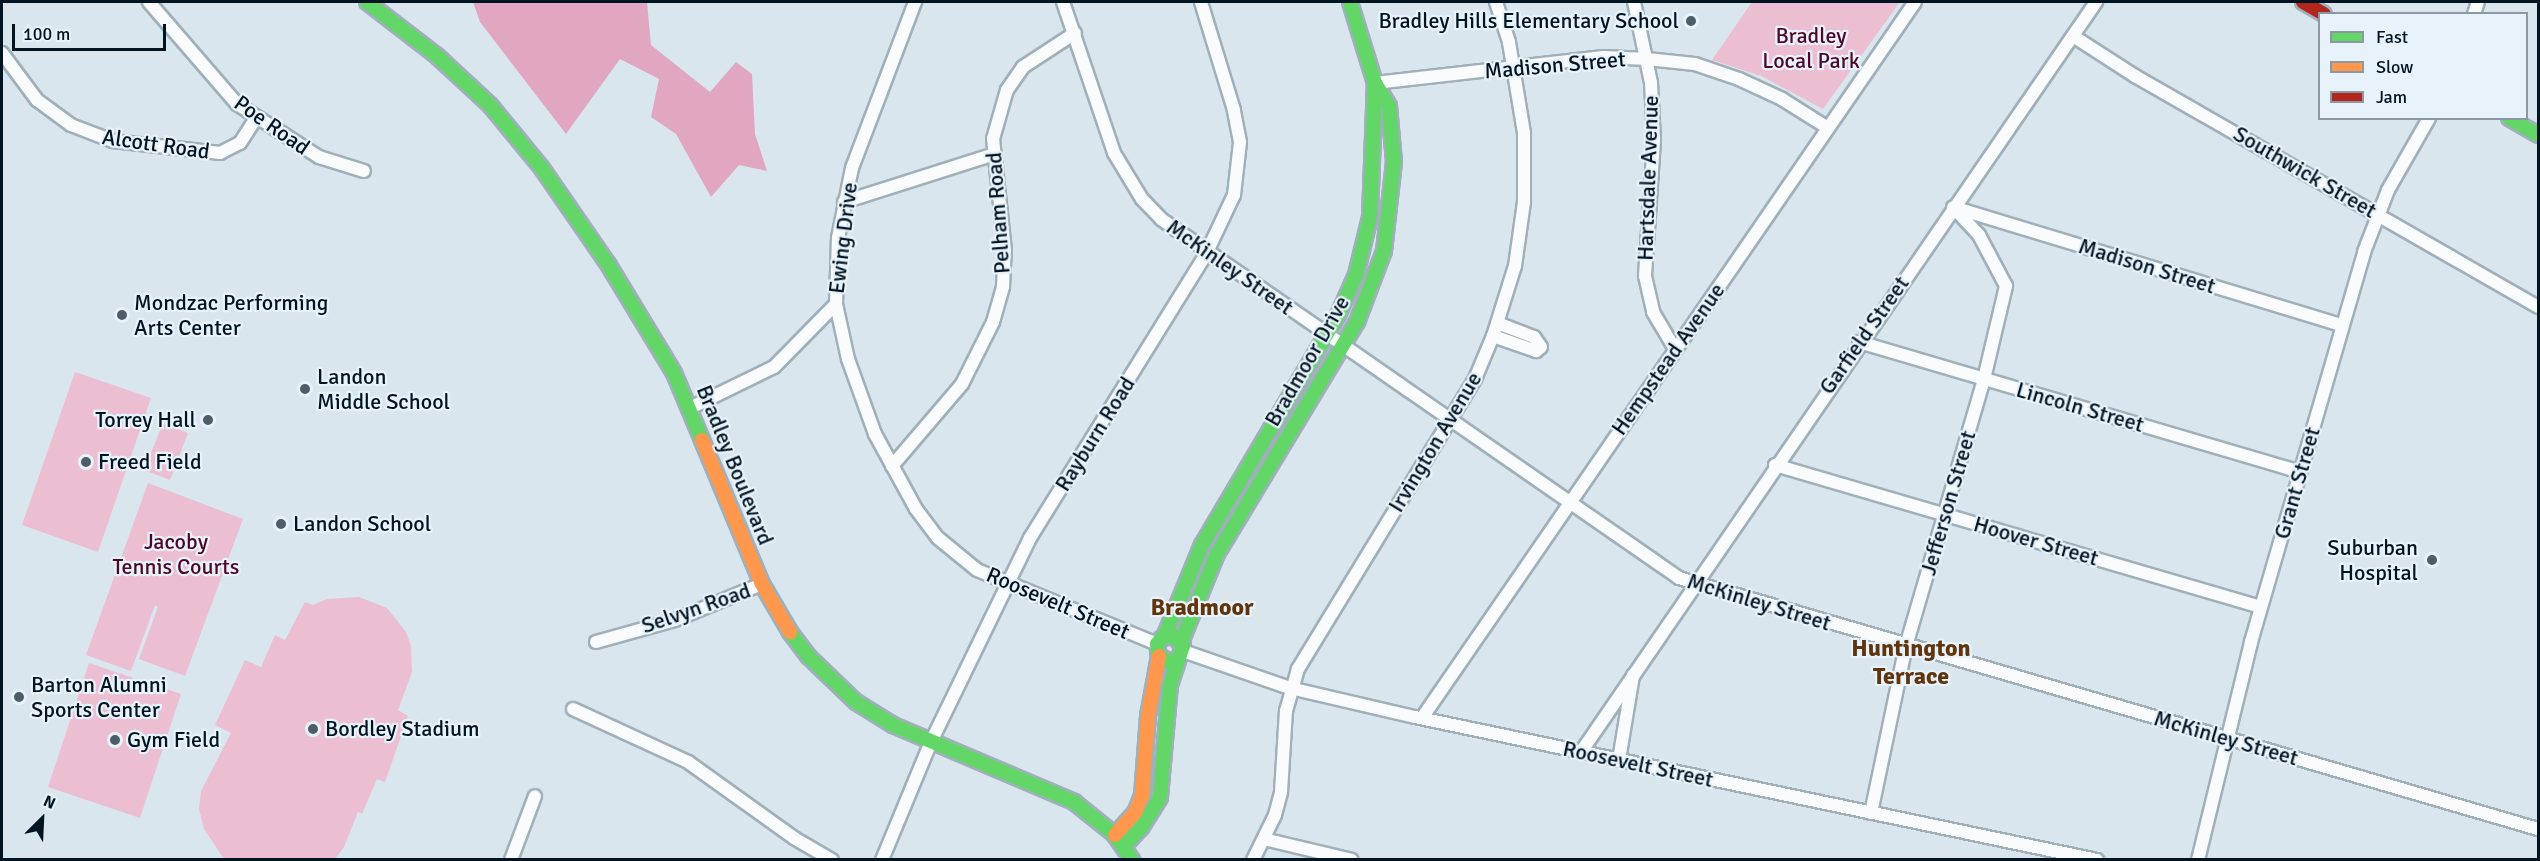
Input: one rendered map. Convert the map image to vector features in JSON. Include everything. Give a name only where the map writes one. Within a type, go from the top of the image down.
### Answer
[{"type":"street","name":"Poe Road","points":[[149,2],[237,104],[319,157],[364,171]]},
{"type":"street","name":"Bradley Boulevard","points":[[367,2],[456,72],[517,136],[636,307],[690,408],[762,584],[792,636],[837,686],[876,716],[930,744],[1060,795],[1088,812],[1119,841],[1132,860]]},
{"type":"street","name":"Ewing Drive","points":[[690,408],[774,367],[836,304],[844,202],[859,147],[915,2]]},
{"type":"street","name":"McKinley Street","points":[[1063,2],[1114,153],[1128,179],[1161,219],[1679,578],[2538,829]]},
{"type":"street","name":"Rayburn Road","points":[[882,860],[930,744],[1030,538],[1207,252],[1234,195],[1240,142],[1234,110],[1201,2]]},
{"type":"street","name":"Bradmoor Drive","points":[[1119,841],[1141,828],[1160,797],[1165,718],[1181,650],[1217,554],[1342,345],[1375,282],[1390,220],[1395,162],[1389,106],[1375,83],[1350,2]]},
{"type":"street","name":"Irvington Avenue","points":[[1253,860],[1264,839],[1281,792],[1290,688],[1298,669],[1475,379],[1498,323],[1515,266],[1524,202],[1524,133],[1514,68],[1496,2]]},
{"type":"street","name":"Hartsdale Avenue","points":[[1634,2],[1647,59],[1654,140],[1645,276],[1653,312],[1675,348]]},
{"type":"street","name":"Hempstead Avenue","points":[[1422,718],[1915,2]]},
{"type":"street","name":"Garfield Street","points":[[1581,752],[1634,670],[1859,342],[2096,2]]},
{"type":"street","points":[[2308,3],[2321,12]]},
{"type":"street","name":"Pelham Road","points":[[892,466],[963,384],[993,322],[1003,286],[1005,251],[994,154],[995,121],[1007,90],[1023,68],[1075,33]]},
{"type":"street","name":"Southwick Street","points":[[2073,36],[2538,307]]},
{"type":"street","name":"Alcott Road","points":[[2,53],[37,100],[71,125],[113,141],[220,153],[240,143],[256,118]]},
{"type":"street","name":"Madison Street","points":[[1375,83],[1604,57],[1647,59],[1695,64],[1739,79],[1782,99],[1828,128]]},
{"type":"street","name":"Bradmoor Drive","points":[[1119,841],[1136,813],[1142,796],[1148,716],[1160,645],[1202,545],[1327,334],[1356,275],[1367,236],[1375,162],[1375,83]]},
{"type":"street","name":"Grant Street","points":[[2198,860],[2225,738],[2342,325],[2378,215],[2428,120]]},
{"type":"street","points":[[2512,120],[2538,135]]},
{"type":"street","points":[[844,202],[994,154]]},
{"type":"street","name":"Madison Street","points":[[1953,207],[2342,325]]},
{"type":"street","name":"Jefferson Street","points":[[1871,813],[1906,646],[1984,378],[2006,286],[1979,235],[1953,207]]},
{"type":"street","name":"Roosevelt Street","points":[[836,304],[863,404],[892,466],[916,509],[938,538],[977,570],[1160,645]]},
{"type":"street","points":[[1493,336],[1536,351],[1541,347],[1534,337],[1498,323]]},
{"type":"street","name":"Lincoln Street","points":[[1859,342],[2300,471]]},
{"type":"street","name":"Hoover Street","points":[[1775,465],[2261,607]]},
{"type":"street","name":"Selvyn Road","points":[[596,642],[675,620],[762,584]]},
{"type":"street","points":[[1174,636],[1181,650],[1170,662],[1160,645],[1174,636]]},
{"type":"street","name":"Roosevelt Street","points":[[1181,650],[1290,688],[1581,752],[2097,860]]},
{"type":"street","name":"Garfield Street","points":[[1619,760],[1634,670]]},
{"type":"street","points":[[573,709],[688,762],[794,838],[832,860]]},
{"type":"street","points":[[511,860],[536,796]]},
{"type":"street","points":[[1264,839],[1352,860]]},
{"type":"green space","name":"Bradley Local Park","points":[[1752,2],[1900,2],[1823,109],[1761,76],[1712,60]]},
{"type":"green space","name":"Freed Field","points":[[75,372],[151,398],[98,552],[22,525]]},
{"type":"green space","name":"Jacoby Tennis Courts","points":[[163,423],[188,433],[170,480],[144,470]]},
{"type":"green space","name":"Jacoby Tennis Courts","points":[[148,483],[243,519],[185,676],[139,659],[158,607],[155,605],[131,671],[86,655]]},
{"type":"green space","name":"Bordley Stadium","points":[[359,597],[387,608],[406,632],[411,646],[412,672],[398,710],[408,716],[385,782],[377,779],[362,814],[358,812],[344,847],[335,859],[224,859],[204,829],[199,809],[201,791],[231,733],[215,725],[245,660],[261,667],[275,635],[285,640],[305,602],[313,605],[327,599]]},
{"type":"green space","name":"Gym Field","points":[[89,663],[181,694],[140,818],[48,787]]},
{"type":"shaded area","points":[[473,2],[647,2],[651,45],[710,92],[736,62],[752,74],[755,134],[767,171],[739,165],[711,197],[676,134],[651,117],[659,79],[620,59],[566,134],[480,22]]},
{"type":"traffic: fast","points":[[367,2],[437,56],[490,105],[541,167],[608,264],[674,373],[702,440]]},
{"type":"traffic: fast","points":[[1181,642],[1217,554],[1357,322],[1384,251],[1394,162],[1389,106],[1375,83],[1350,2]]},
{"type":"traffic: fast","points":[[1165,635],[1202,545],[1339,313],[1356,275],[1370,217],[1375,83]]},
{"type":"traffic: fast","points":[[2512,120],[2538,135]]},
{"type":"traffic: fast","points":[[790,632],[809,657],[856,702],[893,725],[1074,802],[1114,834],[1132,860]]},
{"type":"traffic: fast","points":[[1124,846],[1141,828],[1160,797],[1170,685],[1183,646],[1174,636],[1162,638],[1157,644],[1159,656],[1170,662],[1178,659]]},
{"type":"traffic: slow","points":[[702,440],[762,584],[790,632]]},
{"type":"traffic: slow","points":[[1115,835],[1135,813],[1142,796],[1148,716],[1159,656]]},
{"type":"traffic: jam","points":[[2303,2],[2320,12]]},
{"type":"place","name":"Bradley Hills Elementary School","points":[[1691,21]]},
{"type":"place","name":"Mondzac Performing Arts Center","points":[[122,315]]},
{"type":"place","name":"Landon Middle School","points":[[305,389]]},
{"type":"place","name":"Torrey Hall","points":[[208,420]]},
{"type":"place","name":"Freed Field","points":[[86,462]]},
{"type":"place","name":"Landon School","points":[[281,524]]},
{"type":"place","name":"Suburban Hospital","points":[[2432,560]]},
{"type":"place","name":"Barton Alumni Sports Center","points":[[19,697]]},
{"type":"place","name":"Bordley Stadium","points":[[313,729]]},
{"type":"place","name":"Gym Field","points":[[115,740]]},
{"type":"district","name":"Bradmoor","points":[[1202,608]]},
{"type":"district","name":"Huntington Terrace","points":[[1911,663]]}]
